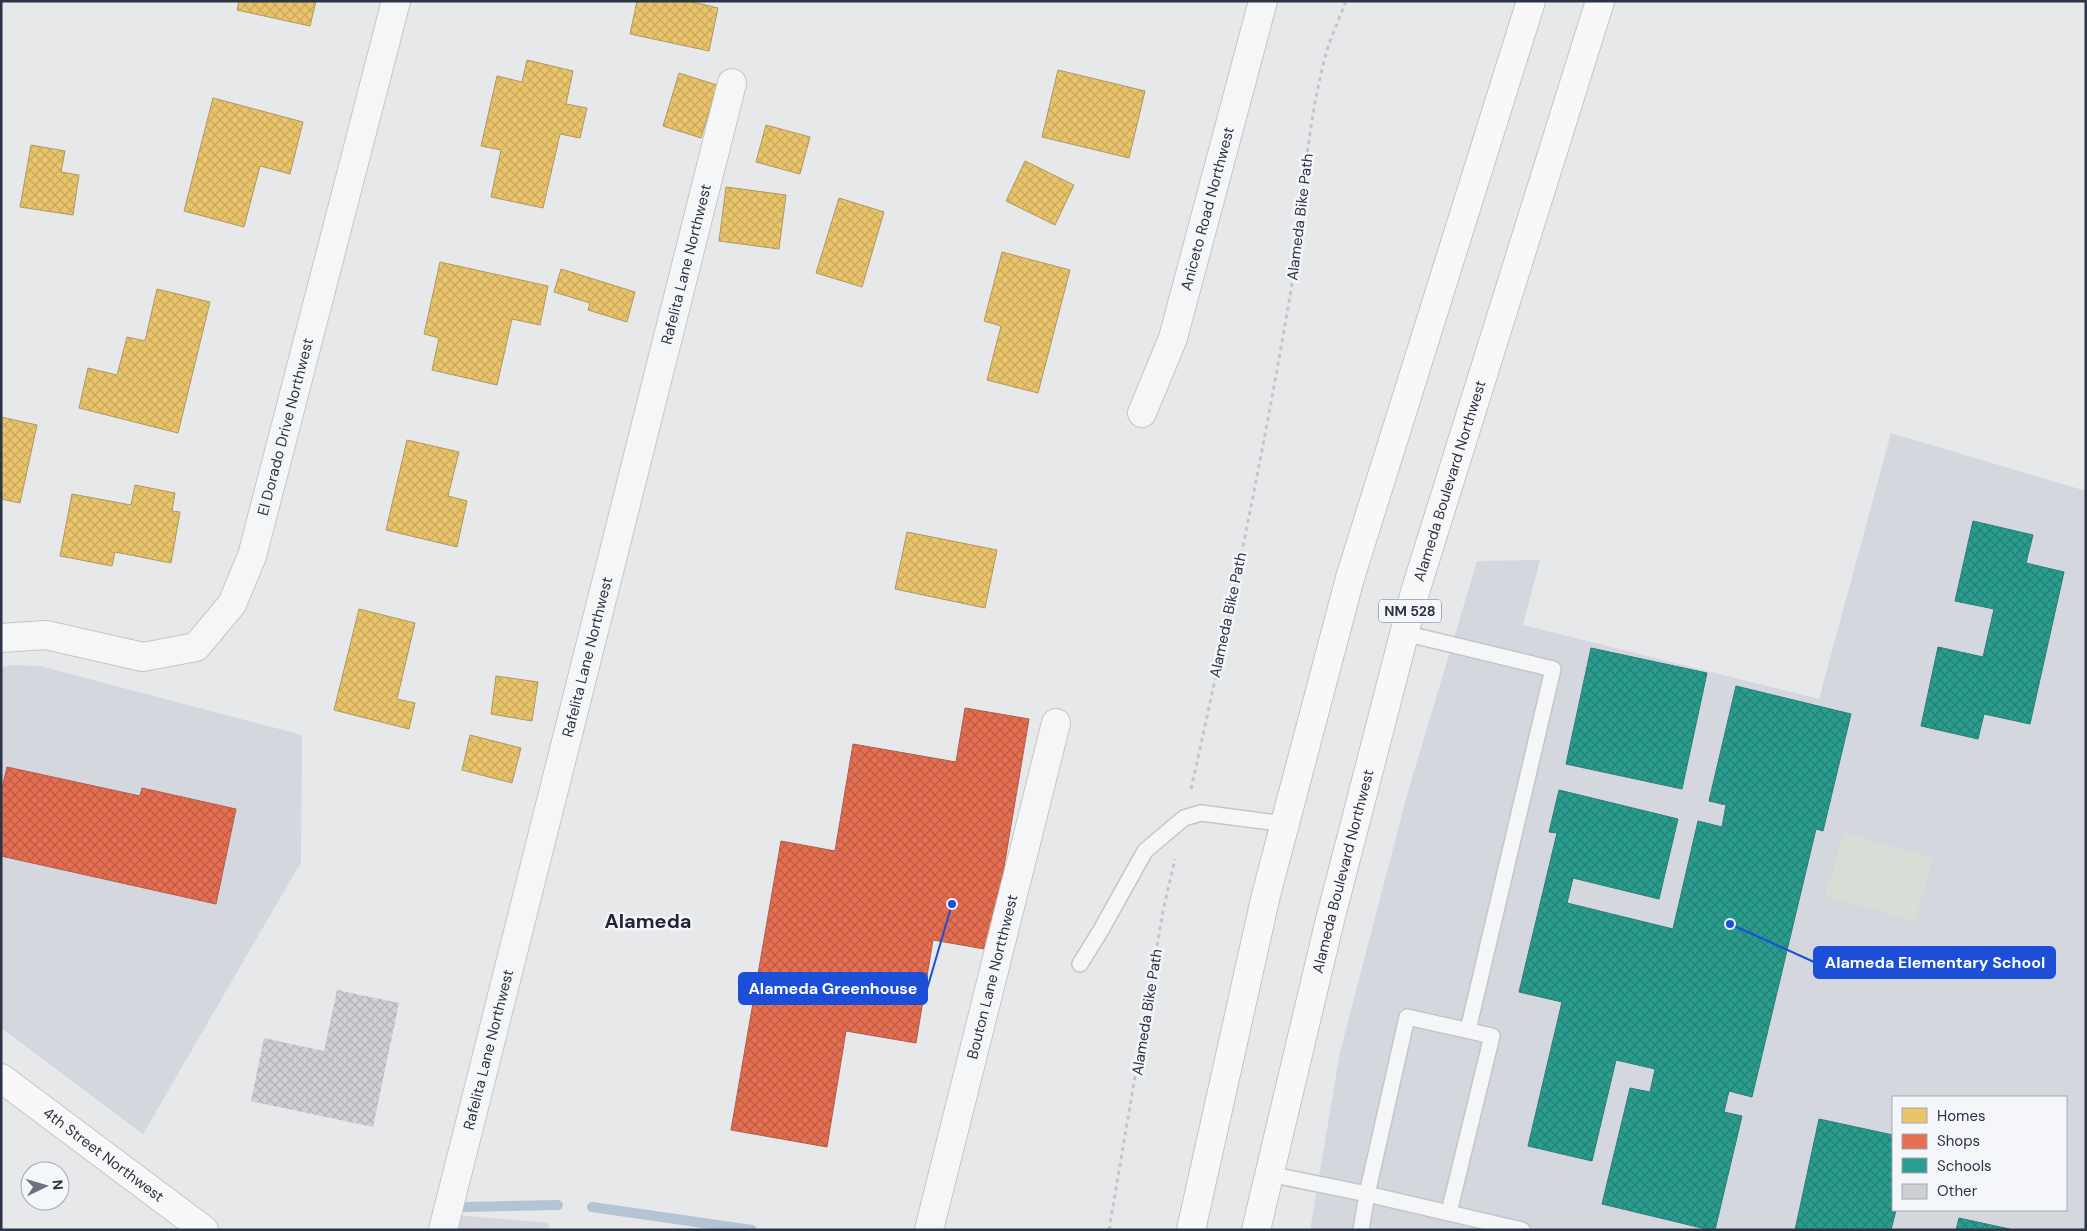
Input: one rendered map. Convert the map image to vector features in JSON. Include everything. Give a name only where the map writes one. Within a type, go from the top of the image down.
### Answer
[{"type":"main road","points":[[1191,1230],[1264,904],[1350,578],[1532,1]]},
{"type":"main road","name":"Alameda Boulevard Northwest","points":[[1256,1230],[1330,920],[1415,592],[1600,1]]},
{"type":"main road","name":"4th Street Northwest","points":[[1,1078],[204,1230]]},
{"type":"street","name":"El Dorado Drive Northwest","points":[[1,638],[46,635],[143,657],[196,647],[232,604],[252,556],[396,1]]},
{"type":"street","name":"Aniceto Road Northwest","points":[[1142,413],[1173,338],[1263,1]]},
{"type":"street","name":"Rafelita Lane Northwest","points":[[443,1230],[732,83]]},
{"type":"street","name":"Bouton Lane Nortthwest","points":[[929,1230],[1056,723]]},
{"type":"lane","points":[[1404,633],[1553,669],[1468,1030]]},
{"type":"lane","points":[[1080,964],[1101,930],[1144,851],[1184,818],[1201,813],[1285,824]]},
{"type":"lane","points":[[1361,1230],[1367,1194],[1407,1017],[1492,1036],[1449,1212]]},
{"type":"lane","points":[[1269,1174],[1449,1212],[1522,1230]]},
{"type":"path","name":"Alameda Bike Path","points":[[1109,1230],[1163,911],[1224,640],[1278,366],[1294,270],[1310,137],[1320,81],[1327,50],[1346,1]]},
{"type":"shaded area","points":[[1891,433],[2086,491],[2086,1230],[1310,1230],[1340,1052],[1407,795],[1477,561],[1540,560],[1523,625],[1819,699]]},
{"type":"shaded area","points":[[15,665],[40,666],[302,735],[301,862],[143,1134],[1,1028],[1,667]]},
{"type":"shaded area","points":[[1844,832],[1933,858],[1915,922],[1825,896]]},
{"type":"shaded area","points":[[455,1215],[549,1223],[548,1230],[451,1230]]},
{"type":"building: Homes","points":[[239,1],[316,1],[310,26],[237,10]]},
{"type":"building: Homes","points":[[637,1],[689,1],[718,8],[709,51],[630,34]]},
{"type":"building: Homes","points":[[527,60],[573,71],[566,104],[587,108],[580,138],[560,134],[543,208],[491,197],[501,150],[481,146],[497,76],[522,82]]},
{"type":"building: Homes","points":[[1058,70],[1145,91],[1129,158],[1042,137]]},
{"type":"building: Homes","points":[[679,73],[717,85],[701,138],[663,126]]},
{"type":"building: Homes","points":[[213,98],[303,122],[290,174],[260,166],[244,227],[184,211]]},
{"type":"building: Homes","points":[[766,125],[810,137],[800,174],[756,162]]},
{"type":"building: Homes","points":[[31,145],[65,151],[61,172],[79,175],[73,215],[20,207]]},
{"type":"building: Homes","points":[[1025,161],[1074,185],[1055,225],[1006,201]]},
{"type":"building: Homes","points":[[726,187],[786,195],[779,249],[719,241]]},
{"type":"building: Homes","points":[[839,198],[884,212],[862,287],[816,273]]},
{"type":"building: Homes","points":[[1002,252],[1070,270],[1038,393],[987,380],[1001,326],[984,321]]},
{"type":"building: Homes","points":[[440,262],[548,286],[540,325],[512,319],[497,385],[432,370],[439,338],[424,334]]},
{"type":"building: Homes","points":[[561,269],[635,292],[627,322],[588,310],[590,303],[554,292]]},
{"type":"building: Homes","points":[[157,289],[210,302],[178,433],[79,408],[88,368],[117,375],[127,337],[145,341]]},
{"type":"building: Homes","points":[[1,417],[37,425],[20,503],[1,499]]},
{"type":"building: Homes","points":[[407,440],[459,452],[448,496],[467,501],[457,547],[386,530]]},
{"type":"building: Homes","points":[[135,485],[175,493],[172,511],[180,512],[171,563],[115,552],[112,566],[60,556],[72,494],[131,505]]},
{"type":"building: Homes","points":[[907,532],[997,550],[985,608],[895,589]]},
{"type":"building: Homes","points":[[359,609],[415,623],[397,699],[415,703],[409,729],[334,710]]},
{"type":"building: Homes","points":[[496,676],[538,682],[532,721],[491,714]]},
{"type":"building: Homes","points":[[470,735],[521,748],[512,783],[462,770]]},
{"type":"building: Shops","points":[[965,708],[1029,719],[990,950],[933,940],[916,1043],[846,1031],[827,1147],[731,1130],[781,841],[835,851],[853,744],[956,762]]},
{"type":"building: Shops","points":[[7,767],[140,796],[142,788],[236,809],[216,904],[1,856],[1,792]]},
{"type":"building: Schools","points":[[1973,521],[2033,535],[2026,563],[2064,572],[2030,724],[1984,714],[1978,739],[1921,726],[1938,647],[1983,657],[1994,609],[1955,601]]},
{"type":"building: Schools","points":[[1591,648],[1707,673],[1682,789],[1566,764]]},
{"type":"building: Schools","points":[[1736,686],[1851,714],[1823,831],[1816,829],[1752,1097],[1729,1091],[1724,1112],[1742,1116],[1715,1230],[1710,1230],[1602,1204],[1630,1088],[1650,1092],[1655,1069],[1616,1060],[1592,1161],[1528,1146],[1562,1002],[1519,992],[1557,833],[1549,832],[1559,790],[1678,819],[1659,899],[1573,878],[1567,903],[1673,929],[1698,821],[1722,827],[1726,805],[1709,801]]},
{"type":"building: Schools","points":[[1819,1119],[1892,1135],[1892,1211],[1896,1211],[1891,1230],[1795,1230]]},
{"type":"building: Schools","points":[[1959,1218],[2014,1230],[1956,1230]]},
{"type":"building: Other","points":[[337,990],[399,1003],[373,1127],[251,1101],[264,1038],[324,1051]]},
{"type":"waterway","points":[[464,1207],[558,1205]]},
{"type":"waterway","points":[[592,1207],[752,1230]]},
{"type":"place","name":"Alameda Greenhouse","points":[[952,904]]},
{"type":"place","name":"Alameda Elementary School","points":[[1730,924]]},
{"type":"district","name":"Alameda","points":[[648,921]]}]
